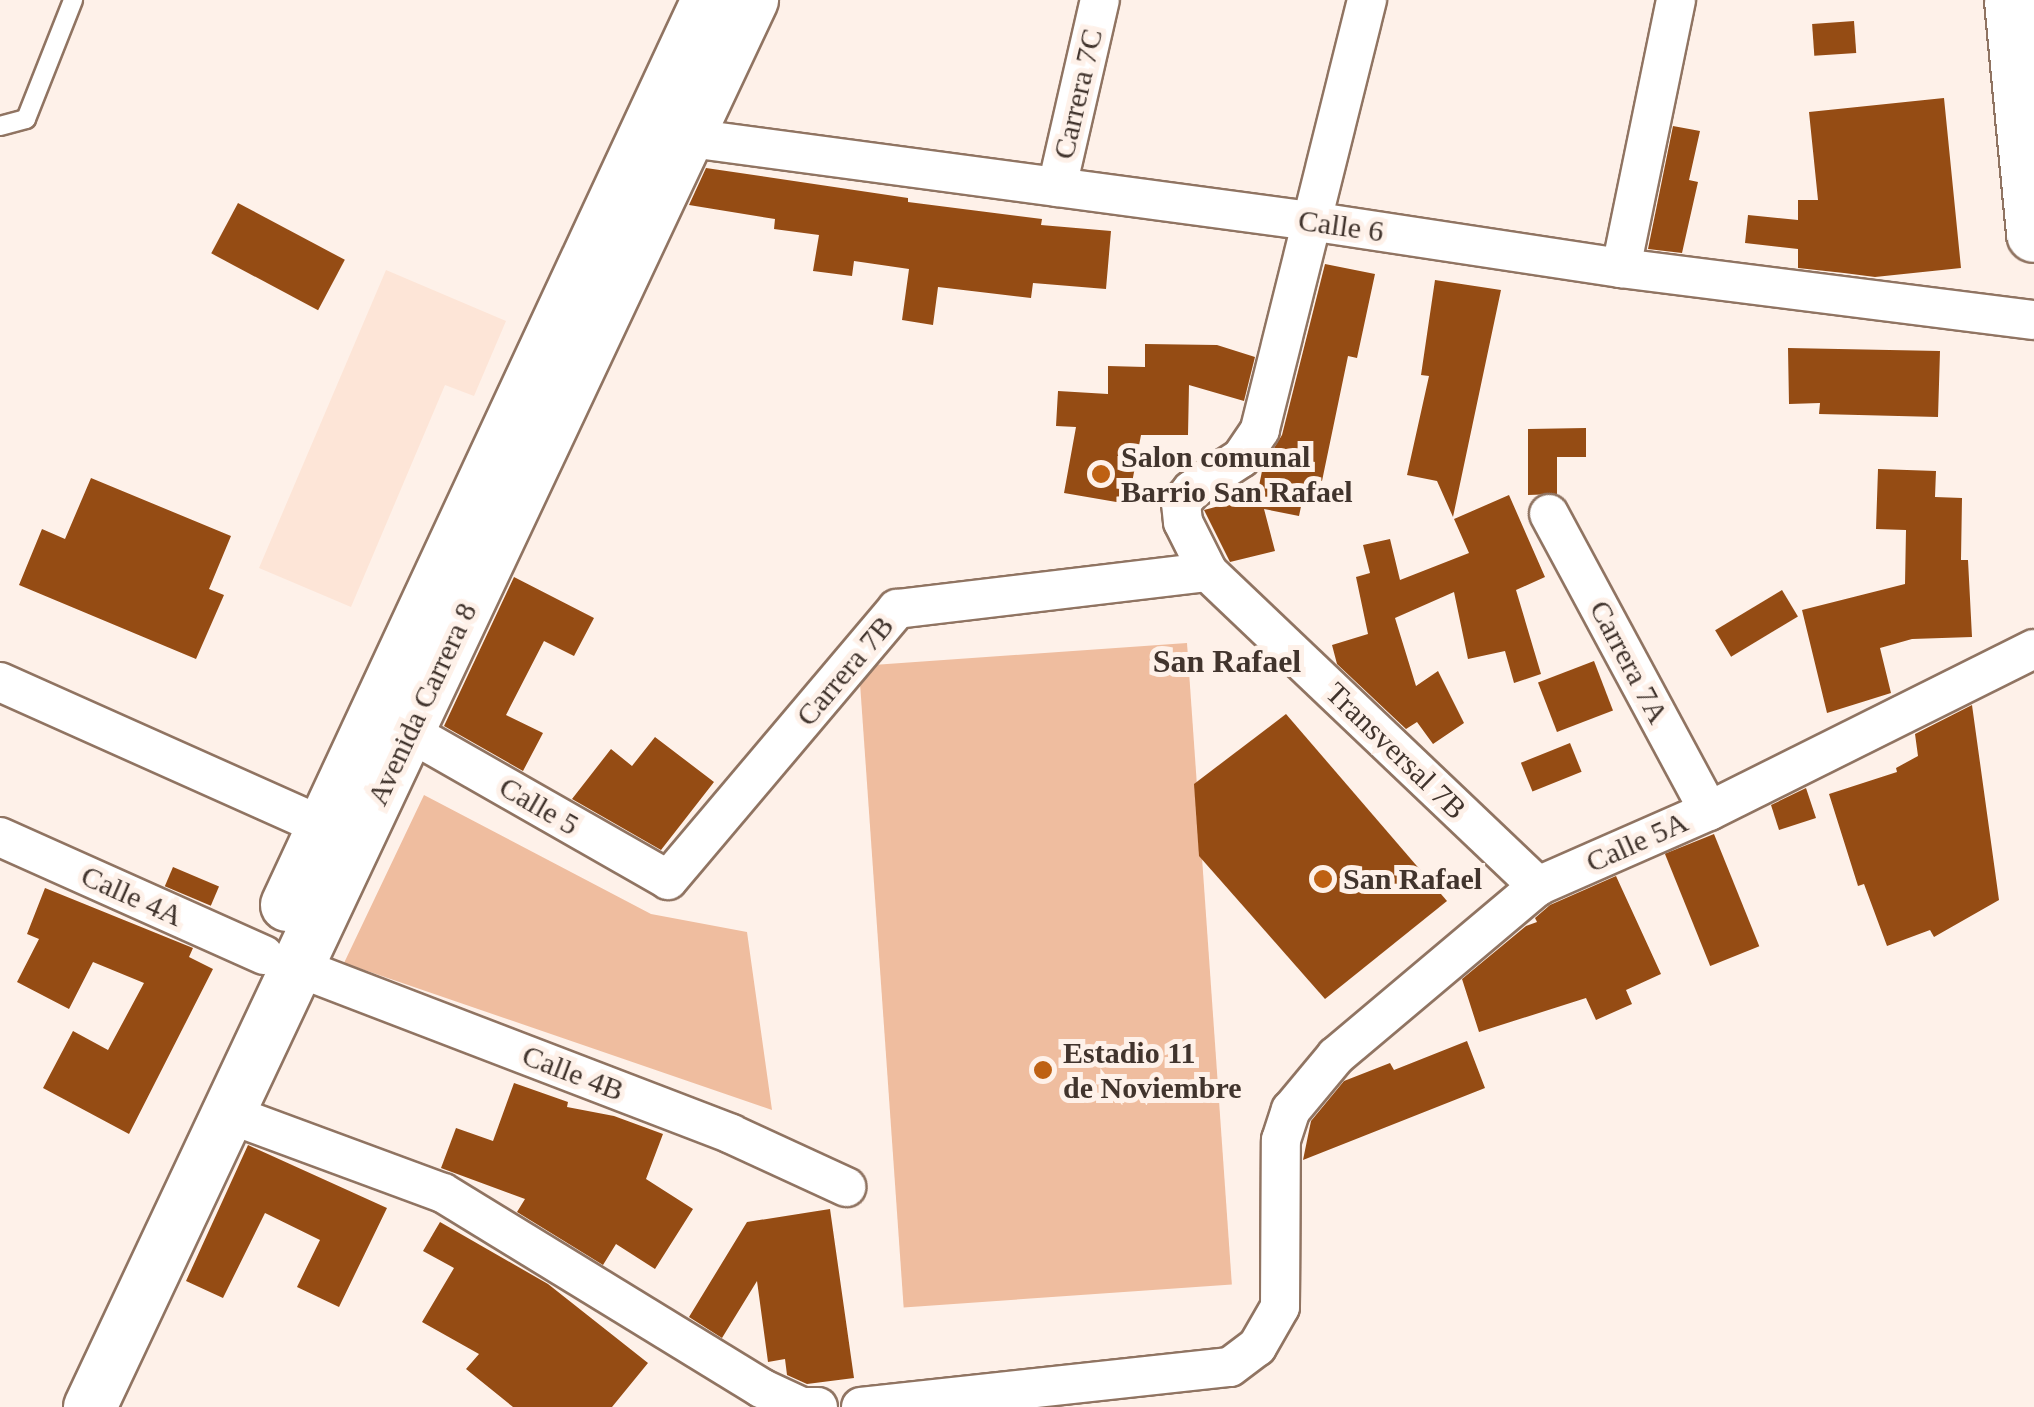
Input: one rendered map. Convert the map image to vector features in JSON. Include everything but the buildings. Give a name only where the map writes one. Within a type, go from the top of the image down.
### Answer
[{"type":"main road","points":[[2012,0],[2034,234]]},
{"type":"street","name":"Avenida Carrera 8","points":[[340,834],[409,732],[669,132],[708,0]]},
{"type":"street","name":"Avenida Carrera 8","points":[[54,1407],[281,961],[669,132],[752,0]]},
{"type":"street","name":"Carrera 7C","points":[[1056,187],[1100,0]]},
{"type":"street","points":[[1310,221],[1367,0]]},
{"type":"street","points":[[1621,268],[1676,0]]},
{"type":"street","name":"Calle 6","points":[[669,132],[1621,268],[2034,320]]},
{"type":"street","name":"Transversal 7B","points":[[1310,221],[1260,430],[1241,458],[1192,490],[1181,503],[1183,522],[1208,572],[1538,886]]},
{"type":"street","name":"Carrera 7A","points":[[1549,514],[1708,810]]},
{"type":"street","name":"Carrera 7B","points":[[668,880],[896,609],[1208,572]]},
{"type":"street","name":"Calle 5A","points":[[861,1407],[1230,1367],[1257,1347],[1280,1307],[1280,1140],[1291,1110],[1336,1056],[1538,886],[1708,810],[2034,649]]},
{"type":"street","points":[[0,682],[340,834]]},
{"type":"street","name":"Calle 5","points":[[409,732],[668,880]]},
{"type":"street","name":"Calle 4A","points":[[0,837],[281,961]]},
{"type":"street","name":"Avenida Carrera 8","points":[[90,1407],[230,1114],[281,961]]},
{"type":"street","name":"Calle 4B","points":[[281,961],[731,1134],[846,1187]]},
{"type":"street","points":[[230,1114],[443,1193],[762,1388],[802,1406],[818,1407]]},
{"type":"lane","points":[[0,126],[26,120],[73,0]]},
{"type":"shaded area","points":[[386,270],[506,321],[474,396],[445,385],[351,607],[259,568]]},
{"type":"shaded area","name":"Estadio 11 de Noviembre","points":[[1187,643],[1232,1284],[904,1307],[859,666]]},
{"type":"shaded area","points":[[424,795],[651,914],[747,932],[772,1110],[344,963]]},
{"type":"place","name":"Salon comunal Barrio San Rafael","points":[[1101,474]]},
{"type":"place","name":"San Rafael","points":[[1323,879]]},
{"type":"place","name":"Estadio 11 de Noviembre","points":[[1043,1070]]},
{"type":"district","name":"San Rafael","points":[[1227,661]]}]
